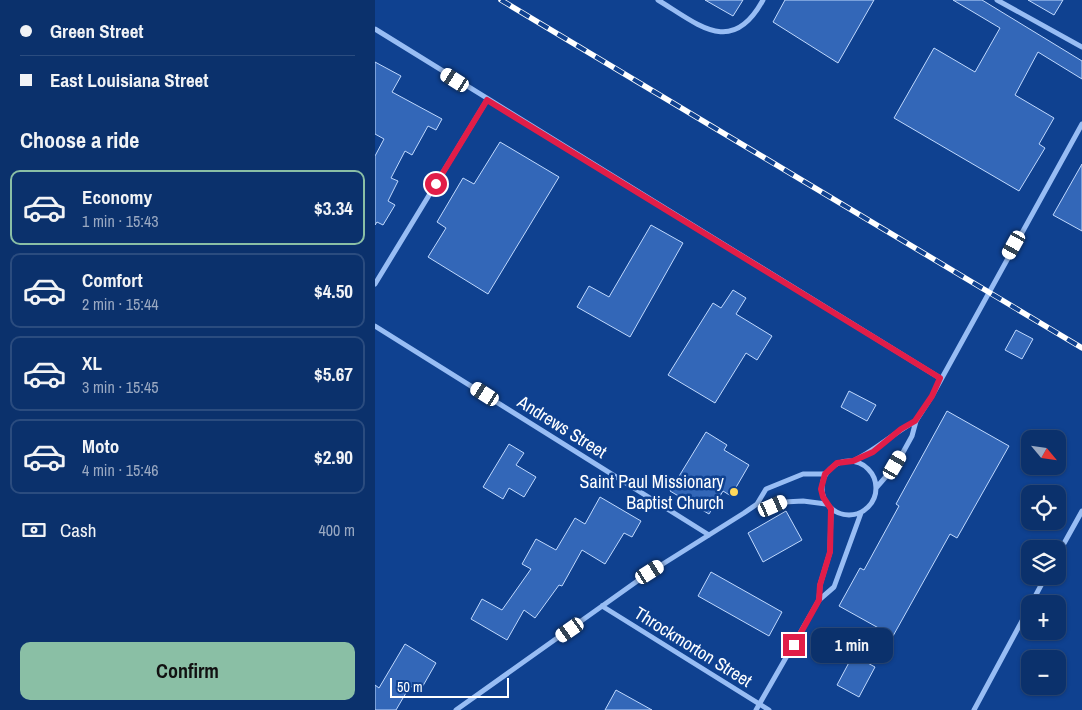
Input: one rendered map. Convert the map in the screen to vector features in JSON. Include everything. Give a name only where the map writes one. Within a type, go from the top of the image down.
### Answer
[{"type":"street","points":[[658,0],[706,29],[721,33],[729,32],[753,18],[763,0]]},
{"type":"street","points":[[997,0],[1082,47]]},
{"type":"street","points":[[375,29],[487,100],[940,378]]},
{"type":"street","points":[[375,284],[487,100]]},
{"type":"street","points":[[876,488],[895,465],[912,436],[915,421],[932,396],[940,378],[1082,124]]},
{"type":"street","name":"Andrews Street","points":[[375,326],[709,535]]},
{"type":"street","points":[[861,513],[845,516],[831,509],[826,504],[821,489],[825,474],[837,463],[853,461],[873,452],[901,429],[915,421]]},
{"type":"street","points":[[756,710],[819,600],[834,587],[840,576],[861,513],[872,502],[876,488],[875,480],[867,467],[853,461]]},
{"type":"street","points":[[456,710],[650,572],[757,504],[766,489],[803,474],[825,474]]},
{"type":"street","points":[[757,504],[773,506],[784,502],[803,501],[826,504]]},
{"type":"street","points":[[819,600],[820,585],[830,552],[831,509]]},
{"type":"street","points":[[1066,540],[1082,511]]},
{"type":"street","name":"Throckmorton Street","points":[[602,606],[769,710]]},
{"type":"street","points":[[974,710],[1021,623]]},
{"type":"building","points":[[705,0],[743,0],[733,16]]},
{"type":"building","points":[[785,0],[874,0],[838,63],[773,22]]},
{"type":"building","points":[[953,0],[982,0],[1082,61],[1082,79],[1038,52],[1015,95],[1054,118],[1039,144],[1045,148],[1019,191],[894,118],[934,48],[975,72],[1000,28]]},
{"type":"building","points":[[1028,0],[1063,0],[1054,15]]},
{"type":"building","points":[[375,62],[401,76],[392,92],[442,119],[436,130],[428,126],[412,155],[405,151],[391,178],[398,181],[388,201],[395,205],[383,225],[377,222],[375,225],[375,156],[384,139],[375,134]]},
{"type":"building","points":[[500,142],[559,177],[488,294],[428,257],[446,228],[437,222],[463,178],[474,184]]},
{"type":"building","points":[[1082,164],[1082,231],[1053,215]]},
{"type":"building","points":[[651,225],[683,243],[630,337],[577,307],[589,286],[609,297]]},
{"type":"building","points":[[733,290],[746,298],[736,314],[772,336],[757,360],[746,353],[715,403],[668,375],[713,303],[721,308]]},
{"type":"building","points":[[1016,330],[1033,339],[1022,359],[1005,350]]},
{"type":"building","points":[[849,391],[876,405],[867,421],[841,407]]},
{"type":"building","points":[[947,411],[1009,446],[957,538],[950,534],[893,636],[839,606],[860,568],[864,570],[899,506],[896,504]]},
{"type":"building","points":[[706,432],[727,445],[724,450],[749,465],[731,496],[723,491],[709,514],[670,491]]},
{"type":"building","points":[[509,444],[524,453],[516,465],[536,477],[524,497],[509,488],[503,499],[483,487]]},
{"type":"building","points":[[600,497],[641,521],[632,537],[624,533],[605,564],[582,550],[562,586],[559,585],[535,618],[524,610],[507,640],[471,619],[482,599],[502,610],[531,569],[522,564],[536,539],[556,550],[575,518],[585,524]]},
{"type":"building","points":[[786,511],[802,540],[763,562],[748,533]]},
{"type":"building","points":[[711,572],[782,612],[769,636],[698,596]]},
{"type":"building","points":[[405,644],[436,663],[420,691],[410,686],[396,710],[375,710],[375,685],[379,688]]},
{"type":"building","points":[[853,655],[875,667],[859,697],[837,685]]},
{"type":"building","points":[[616,690],[652,710],[605,710]]},
{"type":"railway","points":[[501,0],[1082,348]]},
{"type":"place","name":"Saint Paul Missionary Baptist Church","points":[[734,492]]},
{"type":"route","points":[[436,184],[487,100],[940,378],[932,396],[915,421],[901,429],[873,452],[853,461],[837,463],[825,474],[821,489],[826,504],[831,509],[830,552],[820,585],[819,600],[794,645]]}]
